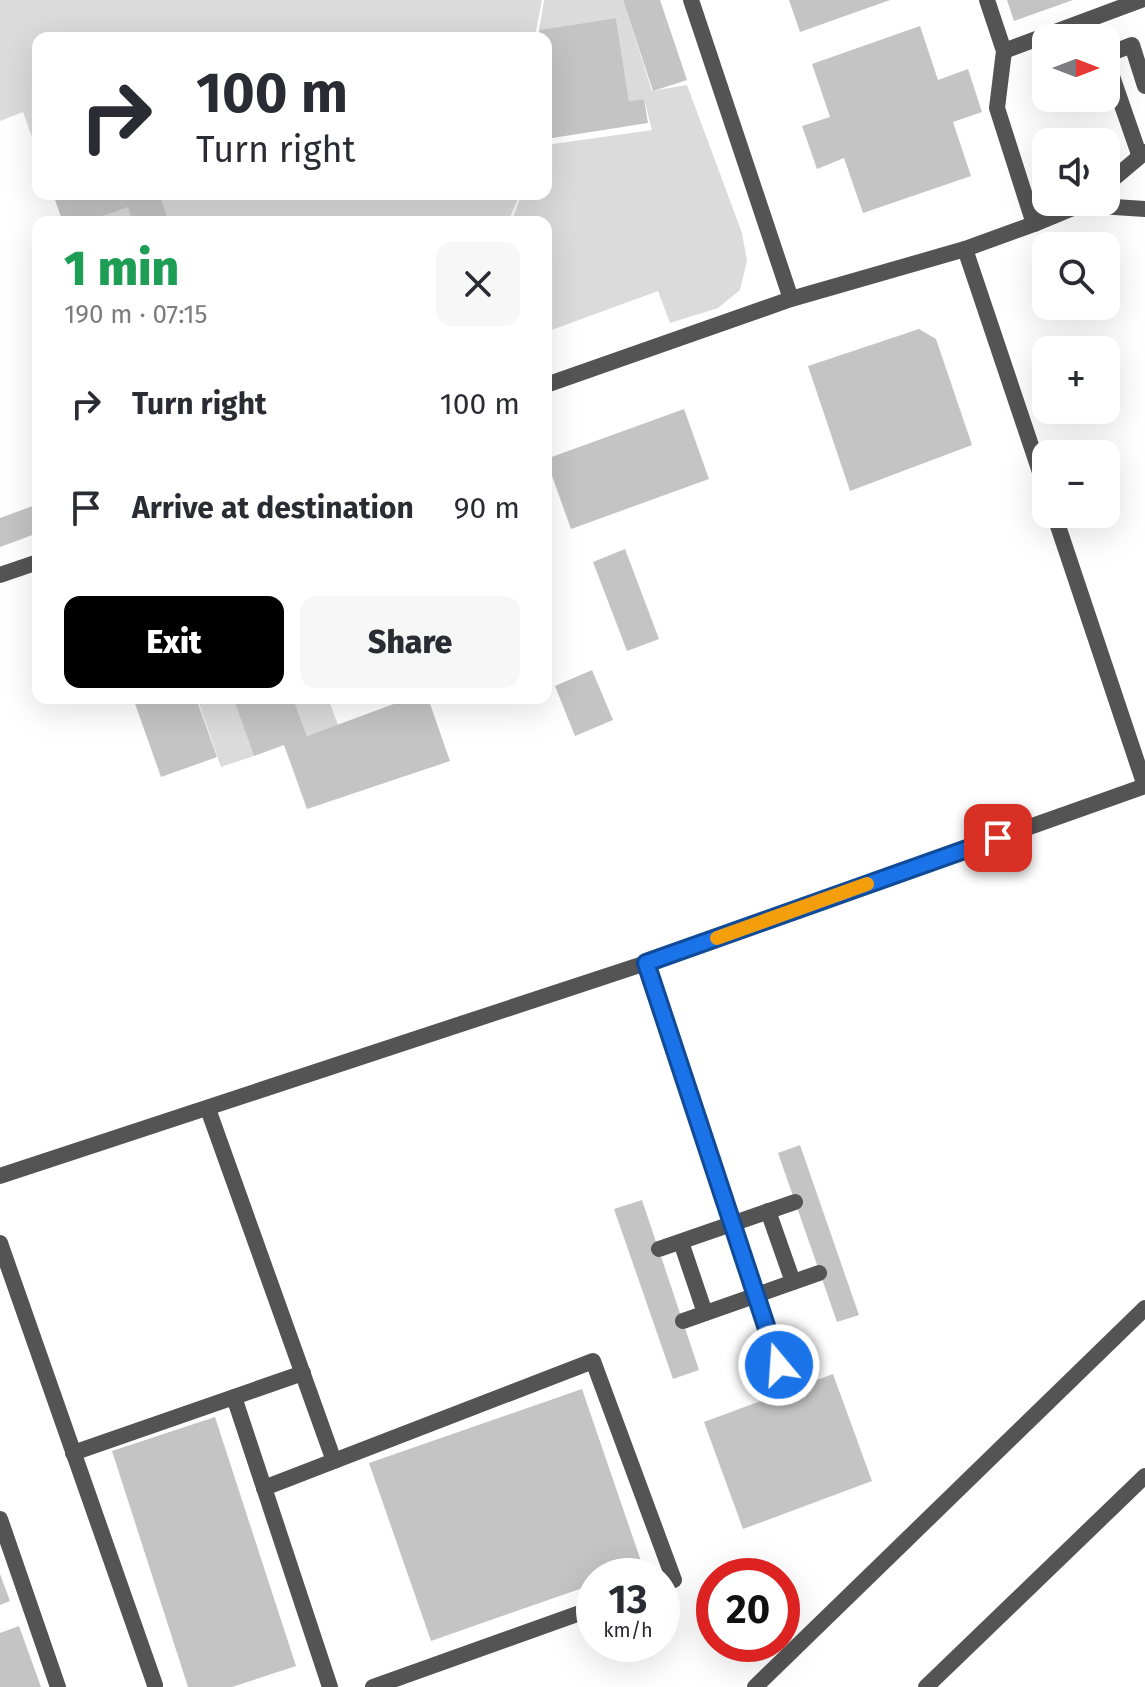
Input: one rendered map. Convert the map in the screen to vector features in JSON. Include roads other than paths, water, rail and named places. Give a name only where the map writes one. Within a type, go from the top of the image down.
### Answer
[{"type":"lane","points":[[691,0],[791,299]]},
{"type":"lane","points":[[987,0],[1004,51],[997,108],[1034,224]]},
{"type":"lane","points":[[1004,51],[1141,0]]},
{"type":"lane","points":[[1120,51],[1132,45],[1145,86]]},
{"type":"lane","points":[[1120,94],[1142,153],[1120,173]]},
{"type":"lane","points":[[1120,206],[1145,209]]},
{"type":"lane","points":[[552,383],[791,299],[965,249],[1054,216]]},
{"type":"lane","points":[[965,249],[1032,448]]},
{"type":"lane","points":[[0,1176],[646,963],[1145,786],[1059,528]]},
{"type":"lane","points":[[0,575],[32,564]]},
{"type":"lane","points":[[646,963],[786,1388]]},
{"type":"lane","points":[[208,1109],[334,1461]]},
{"type":"lane","points":[[659,1249],[795,1202]]},
{"type":"lane","points":[[768,1211],[793,1282]]},
{"type":"lane","points":[[681,1242],[705,1313]]},
{"type":"lane","points":[[0,1243],[154,1686]]},
{"type":"lane","points":[[683,1321],[819,1273]]},
{"type":"lane","points":[[755,1687],[1145,1308]]},
{"type":"lane","points":[[264,1488],[593,1361],[666,1558]]},
{"type":"lane","points":[[73,1453],[303,1373]]},
{"type":"lane","points":[[234,1397],[330,1687]]},
{"type":"lane","points":[[926,1687],[1145,1476]]},
{"type":"lane","points":[[0,1519],[58,1687]]},
{"type":"lane","points":[[373,1687],[576,1614]]}]
